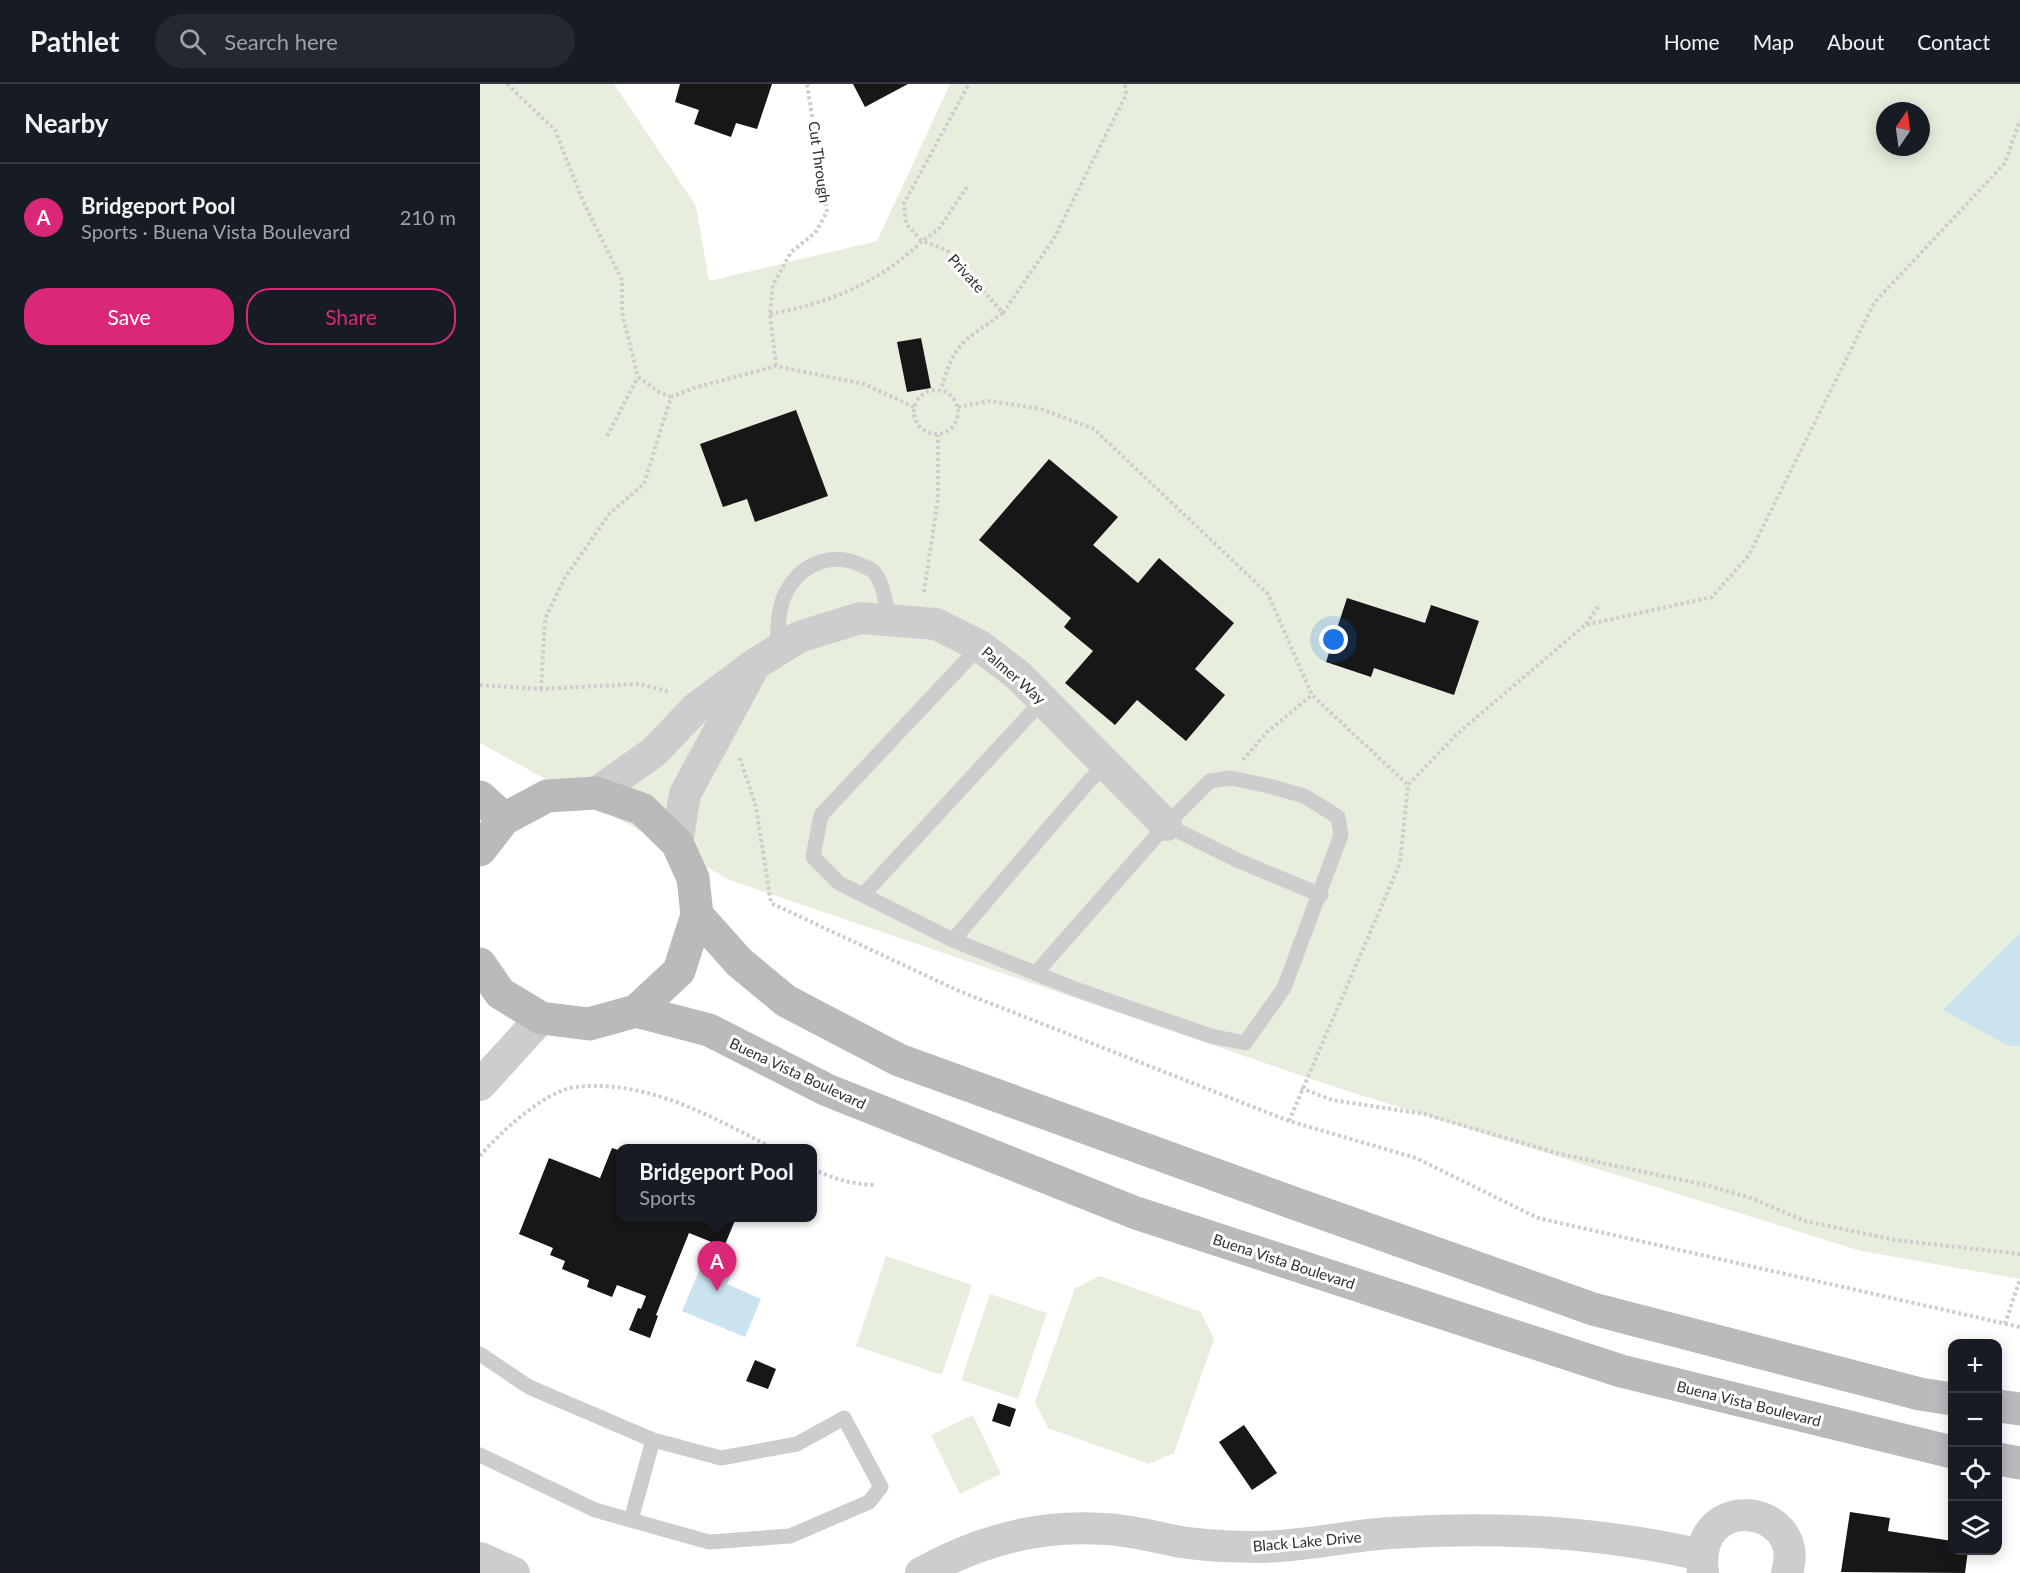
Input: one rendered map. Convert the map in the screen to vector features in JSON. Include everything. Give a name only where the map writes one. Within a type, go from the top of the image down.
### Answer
[{"type":"main road","points":[[480,850],[504,819],[547,796],[596,793],[642,809],[677,843],[693,878],[697,915],[679,971],[636,1011],[589,1024],[541,1018],[500,993],[480,964]]},
{"type":"main road","points":[[480,798],[504,819]]},
{"type":"main road","points":[[697,915],[739,962],[786,1001],[899,1060],[1593,1309],[1920,1394],[1948,1398]]},
{"type":"main road","name":"Buena Vista Boulevard","points":[[636,1011],[709,1030],[827,1089],[1136,1213],[1621,1371],[1948,1451]]},
{"type":"main road","points":[[2002,1407],[2020,1409]]},
{"type":"main road","points":[[2002,1460],[2020,1463]]},
{"type":"street","name":"Palmer Way","points":[[596,793],[654,752],[696,708],[766,658],[799,637],[860,618],[936,624],[980,646],[1043,700],[1166,825]]},
{"type":"street","points":[[677,843],[685,794],[766,658]]},
{"type":"street","points":[[480,1085],[541,1018]]},
{"type":"street","name":"Black Lake Drive","points":[[921,1573],[947,1558],[993,1541],[1069,1529],[1105,1529],[1222,1547],[1266,1547],[1478,1529],[1556,1532],[1647,1542],[1702,1564],[1707,1536],[1720,1521],[1739,1514],[1759,1516],[1777,1526],[1788,1543],[1791,1562],[1787,1573]]},
{"type":"street","points":[[480,1558],[514,1573]]},
{"type":"lane","points":[[766,658],[788,587],[808,566],[829,558],[854,561],[873,571],[884,594],[903,622]]},
{"type":"lane","points":[[980,646],[822,815],[813,856],[839,883],[953,940],[1036,973],[1211,1036],[1245,1043],[1284,988],[1321,895],[1341,835],[1338,817],[1304,796],[1231,778],[1210,781],[1166,825],[1036,973]]},
{"type":"lane","points":[[862,895],[1043,700]]},
{"type":"lane","points":[[953,940],[1089,781],[1106,765]]},
{"type":"lane","points":[[1166,825],[1239,861],[1321,895]]},
{"type":"lane","points":[[480,1354],[529,1387],[653,1440],[721,1458],[796,1444],[844,1418],[881,1487],[869,1502],[790,1536],[709,1542],[595,1510],[480,1455]]},
{"type":"lane","points":[[632,1520],[653,1440]]},
{"type":"path","points":[[507,84],[555,130],[583,201],[622,280],[622,312],[638,377],[659,392],[671,397],[694,388],[776,366],[864,384],[914,407]]},
{"type":"path","name":"Cut Through","points":[[776,366],[770,314],[773,285],[791,252],[815,233],[827,212],[807,84]]},
{"type":"path","points":[[922,241],[906,224],[904,203],[969,84]]},
{"type":"path","points":[[941,390],[946,370],[958,344],[1003,313],[1053,240],[1126,96],[1125,84]]},
{"type":"path","points":[[1585,625],[1712,597],[1749,555],[1874,303],[2005,163],[2020,120]]},
{"type":"path","points":[[770,314],[830,299],[873,279],[903,259],[938,230],[967,187]]},
{"type":"path","name":"Private","points":[[922,241],[946,250],[1003,313]]},
{"type":"path","points":[[607,436],[638,377]]},
{"type":"path","points":[[934,390],[941,390],[952,396],[958,407],[954,426],[938,435],[925,432],[919,427],[914,414],[914,407],[921,395],[934,390]]},
{"type":"path","points":[[541,689],[545,619],[564,579],[610,513],[644,484],[671,397]]},
{"type":"path","points":[[958,407],[990,401],[1041,409],[1094,429],[1268,594],[1312,695],[1408,785]]},
{"type":"path","points":[[903,622],[924,594],[938,498],[938,435]]},
{"type":"path","points":[[1288,1121],[1400,863],[1408,785],[1458,733],[1585,625],[1600,604]]},
{"type":"path","points":[[1231,778],[1267,732],[1312,695]]},
{"type":"path","points":[[480,1156],[542,1100],[573,1087],[622,1088],[685,1104],[763,1144]]},
{"type":"path","points":[[1301,1088],[1332,1100],[1424,1114],[1560,1154],[1710,1186],[1751,1198],[1805,1221],[1895,1240],[2020,1254]]},
{"type":"path","points":[[817,1171],[834,1179],[854,1184],[874,1185]]},
{"type":"path","points":[[2005,1324],[2020,1279]]},
{"type":"green space","points":[[480,84],[614,84],[696,206],[709,281],[877,241],[950,84],[2020,84],[2020,1279],[1861,1251],[1341,1089],[730,880],[480,743]]},
{"type":"green space","points":[[886,1256],[972,1285],[942,1375],[856,1346]]},
{"type":"green space","points":[[1100,1276],[1201,1312],[1214,1339],[1174,1453],[1149,1464],[1048,1428],[1035,1402],[1075,1288]]},
{"type":"green space","points":[[990,1294],[1047,1313],[1018,1399],[961,1380]]},
{"type":"green space","points":[[973,1415],[1001,1474],[960,1494],[931,1435]]},
{"type":"water","points":[[2020,933],[2020,1046],[2009,1046],[1943,1010]]},
{"type":"water","points":[[704,1259],[732,1271],[727,1284],[761,1299],[745,1337],[682,1311]]},
{"type":"building","points":[[680,84],[772,84],[757,129],[736,123],[731,137],[694,124],[699,110],[675,102]]},
{"type":"building","points":[[853,84],[908,84],[865,107]]},
{"type":"building","points":[[921,338],[931,388],[907,392],[897,342]]},
{"type":"building","points":[[796,410],[828,496],[755,522],[747,499],[723,507],[700,444]]},
{"type":"building","points":[[1049,459],[1118,517],[1093,545],[1138,583],[1159,558],[1234,623],[1195,669],[1225,695],[1186,741],[1137,700],[1115,725],[1065,683],[1093,651],[1064,627],[1071,618],[979,540]]},
{"type":"building","points":[[1347,598],[1425,623],[1431,605],[1479,621],[1454,695],[1374,668],[1371,677],[1326,662]]},
{"type":"building","points":[[612,1148],[616,1149],[616,1222],[734,1222],[724,1247],[689,1233],[656,1315],[658,1316],[650,1338],[629,1330],[646,1296],[617,1285],[612,1297],[587,1287],[589,1280],[562,1269],[565,1261],[550,1255],[553,1248],[519,1234],[549,1158],[600,1178]]},
{"type":"building","points":[[755,1360],[776,1369],[768,1389],[746,1381]]},
{"type":"building","points":[[998,1403],[1016,1409],[1010,1427],[992,1421]]},
{"type":"building","points":[[1244,1425],[1277,1473],[1252,1490],[1219,1442]]},
{"type":"building","points":[[1850,1512],[1890,1518],[1888,1531],[1948,1540],[1948,1555],[1967,1555],[1965,1573],[1841,1572]]},
{"type":"place","name":"Bridgeport Pool","points":[[717,1291]]}]
